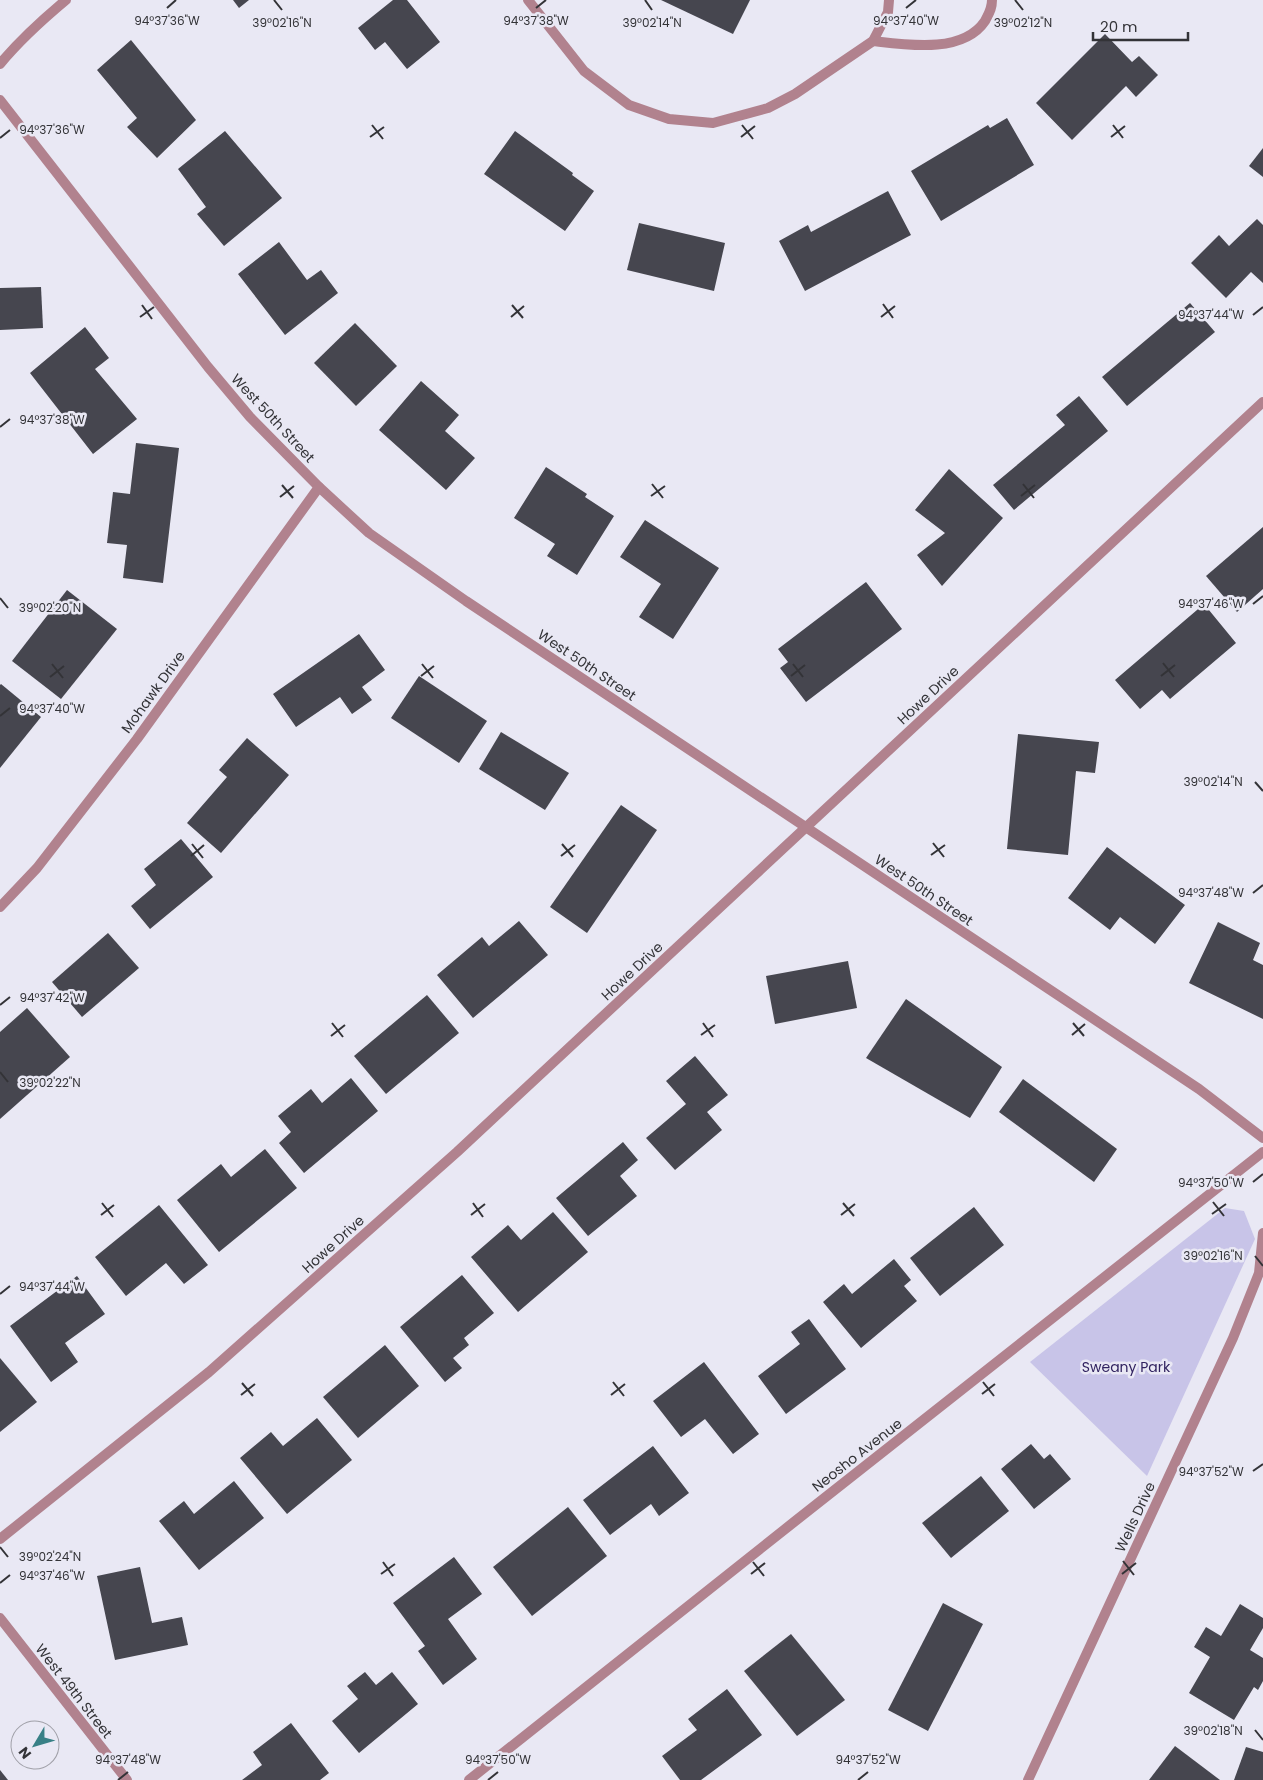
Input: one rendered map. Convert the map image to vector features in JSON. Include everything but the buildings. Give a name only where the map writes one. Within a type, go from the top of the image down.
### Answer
[{"type":"street","points":[[0,64],[17,43],[66,0]]},
{"type":"street","points":[[528,0],[584,71],[629,105],[669,119],[713,123],[768,108],[794,94],[873,42],[888,12],[889,0]]},
{"type":"street","points":[[873,42],[937,46],[960,40],[979,30],[992,9],[992,0]]},
{"type":"street","name":"West 50th Street","points":[[0,100],[208,367],[250,417],[319,487],[369,533],[466,601],[1200,1089],[1263,1138]]},
{"type":"street","name":"Howe Drive","points":[[0,1539],[209,1372],[457,1152],[1263,402]]},
{"type":"street","name":"Mohawk Drive","points":[[0,906],[37,868],[137,738],[319,487]]},
{"type":"street","name":"Neosho Avenue","points":[[469,1780],[1263,1152]]},
{"type":"street","name":"Wells Drive","points":[[1028,1780],[1233,1338],[1259,1273],[1263,1233]]},
{"type":"street","name":"West 49th Street","points":[[0,1618],[127,1780]]},
{"type":"green space","name":"Sweany Park","points":[[1225,1208],[1244,1211],[1255,1239],[1147,1476],[1030,1362]]}]
